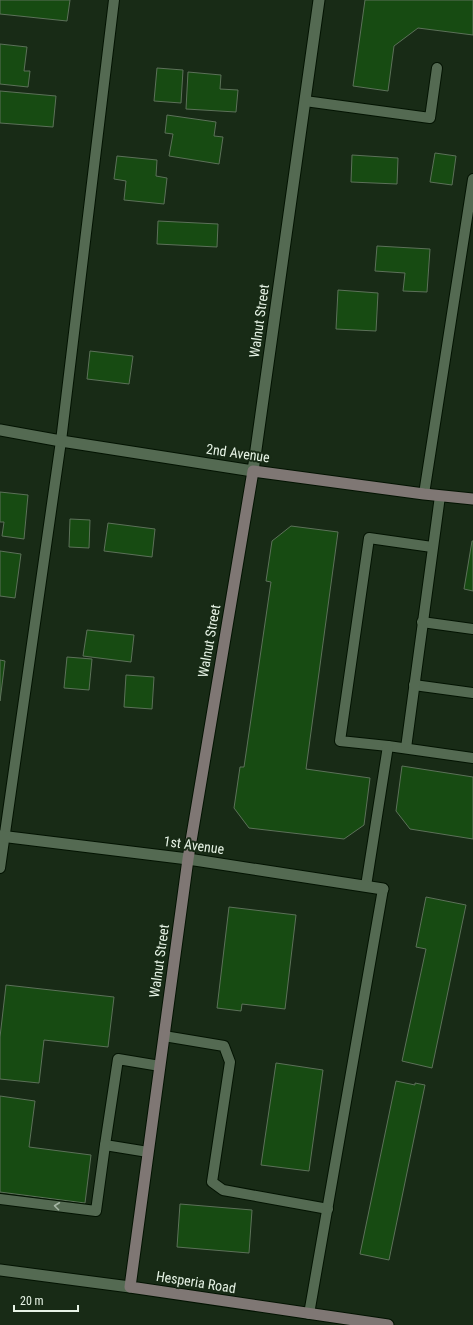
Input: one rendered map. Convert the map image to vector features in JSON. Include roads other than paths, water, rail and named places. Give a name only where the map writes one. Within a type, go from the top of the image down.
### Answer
[{"type":"main road","name":"2nd Avenue","points":[[253,470],[424,494],[473,499]]},
{"type":"main road","name":"Walnut Street","points":[[130,1287],[188,859],[253,470]]},
{"type":"main road","name":"Hesperia Road","points":[[130,1287],[388,1325]]},
{"type":"street","name":"Walnut Street","points":[[253,470],[319,0]]},
{"type":"street","name":"2nd Avenue","points":[[0,430],[61,441],[253,470]]},
{"type":"street","name":"1st Avenue","points":[[2,836],[188,859],[383,889]]},
{"type":"street","name":"Hesperia Road","points":[[0,1270],[130,1287]]},
{"type":"lane","points":[[0,868],[2,836],[61,441],[114,0]]},
{"type":"lane","points":[[305,100],[430,118],[438,68]]},
{"type":"lane","points":[[424,494],[473,179]]},
{"type":"lane","points":[[406,748],[440,496]]},
{"type":"lane","points":[[432,547],[368,538],[340,741],[406,748],[473,758]]},
{"type":"lane","points":[[422,622],[473,629]]},
{"type":"lane","points":[[414,685],[473,693]]},
{"type":"lane","points":[[366,886],[388,746]]},
{"type":"lane","points":[[309,1314],[383,889]]},
{"type":"lane","points":[[164,1036],[224,1046],[230,1062],[212,1182],[223,1190],[328,1209]]},
{"type":"lane","points":[[0,1199],[96,1211],[118,1059],[160,1066]]},
{"type":"lane","points":[[105,1145],[148,1152]]}]
